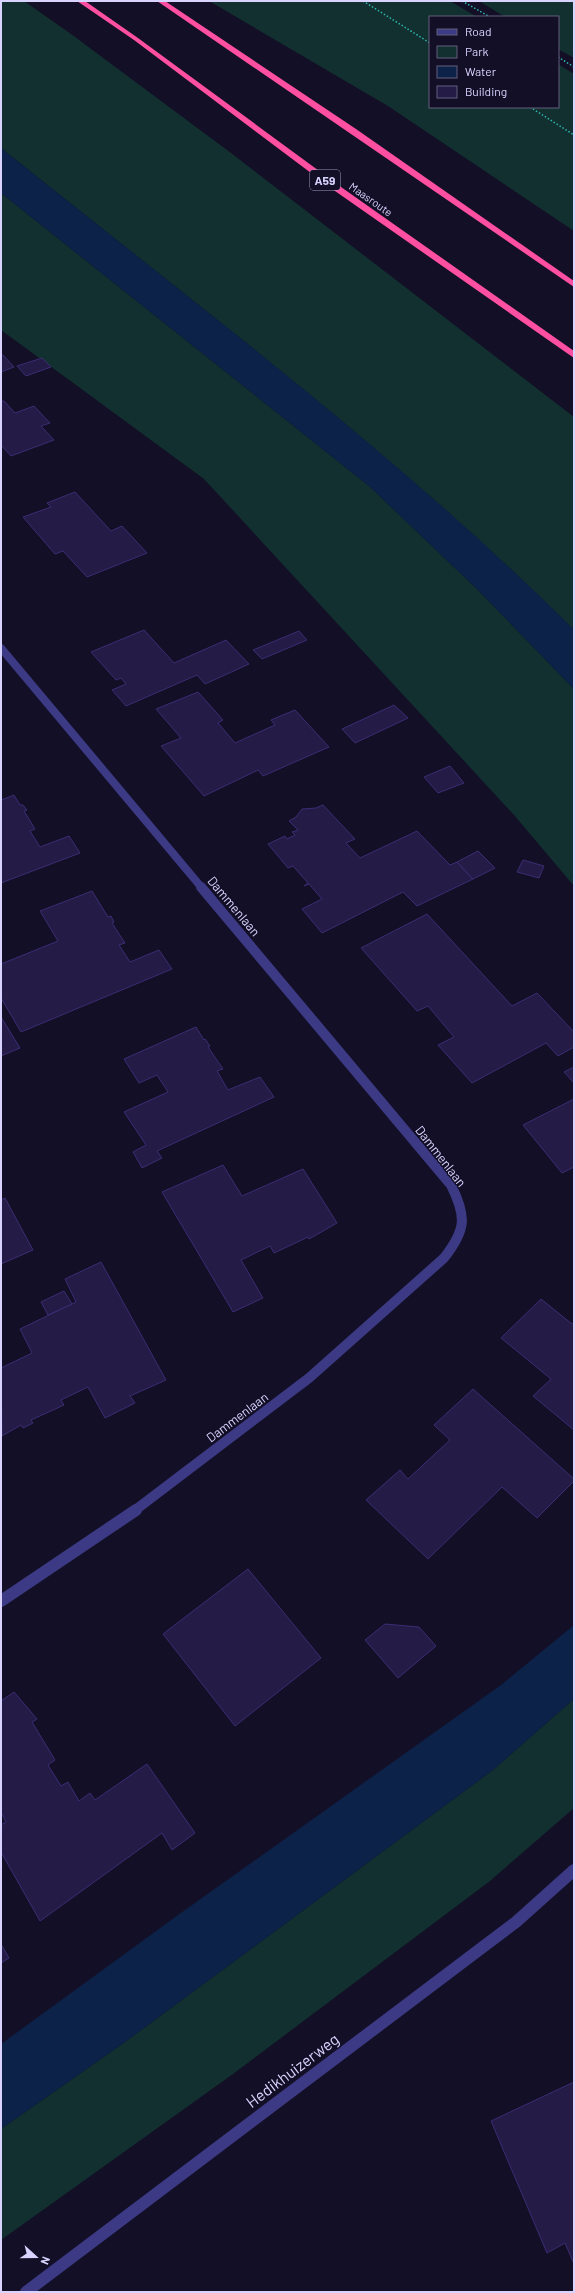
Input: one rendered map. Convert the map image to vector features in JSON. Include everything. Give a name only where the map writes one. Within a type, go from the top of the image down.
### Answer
[{"type":"highway","name":"Maasroute","points":[[80,1],[136,39],[338,189],[574,355]]},
{"type":"highway","points":[[160,1],[353,131],[574,285]]},
{"type":"street","name":"Dammenlaan","points":[[1,648],[451,1186],[461,1203],[464,1219],[458,1241],[444,1258],[309,1378],[118,1523],[1,1601]]},
{"type":"street","name":"Hedikhuizerweg","points":[[26,2292],[516,1922],[574,1870]]},
{"type":"path","points":[[363,1],[429,43]]},
{"type":"path","points":[[462,1],[488,16]]},
{"type":"path","points":[[559,58],[574,67]]},
{"type":"path","points":[[532,108],[574,135]]},
{"type":"green space","points":[[1,1],[24,1],[71,34],[231,153],[574,417],[574,630],[507,565],[366,441],[221,323],[1,148]]},
{"type":"green space","points":[[209,1],[450,1],[475,16],[429,16],[429,108],[559,108],[559,65],[574,74],[574,231],[388,106]]},
{"type":"green space","points":[[479,1],[574,1],[574,58],[559,50],[559,16],[503,16]]},
{"type":"green space","points":[[1,193],[369,486],[477,589],[574,689],[574,886],[514,815],[204,479],[1,330]]},
{"type":"green space","points":[[574,1699],[574,1808],[490,1881],[233,2074],[1,2240],[1,2129],[125,2042],[493,1770]]},
{"type":"water","points":[[1,148],[367,441],[438,502],[507,565],[574,630],[574,689],[477,589],[369,486],[1,193]]},
{"type":"water","points":[[574,1625],[574,1699],[493,1770],[125,2042],[1,2129],[1,2044],[178,1915],[501,1685]]},
{"type":"building","points":[[3,355],[14,367],[1,372],[1,356]]},
{"type":"building","points":[[42,358],[51,367],[26,376],[17,366]]},
{"type":"building","points":[[1,401],[4,401],[15,413],[34,406],[50,423],[41,426],[54,440],[11,456],[1,445]]},
{"type":"building","points":[[75,492],[111,531],[122,526],[147,553],[87,577],[63,551],[55,554],[23,517],[51,507],[47,503]]},
{"type":"building","points":[[144,630],[174,663],[226,640],[249,664],[205,684],[197,675],[126,706],[112,690],[126,684],[121,678],[116,680],[91,652]]},
{"type":"building","points":[[299,631],[307,640],[262,659],[253,650]]},
{"type":"building","points":[[198,692],[223,720],[218,723],[235,743],[275,725],[271,720],[295,710],[329,747],[263,776],[258,770],[204,796],[161,746],[181,738],[156,709]]},
{"type":"building","points":[[394,705],[408,718],[355,743],[342,729]]},
{"type":"building","points":[[450,766],[464,783],[438,793],[424,777]]},
{"type":"building","points":[[14,795],[20,805],[23,805],[27,810],[24,811],[35,829],[30,831],[40,847],[69,836],[80,853],[1,883],[1,800]]},
{"type":"building","points":[[323,805],[355,839],[346,843],[360,858],[417,831],[450,865],[457,862],[473,879],[417,906],[403,892],[322,933],[302,909],[322,899],[309,884],[304,886],[308,883],[293,866],[288,868],[268,844],[285,836],[287,839],[295,835],[292,832],[298,830],[289,821],[296,817],[302,809],[316,808]]},
{"type":"building","points":[[478,851],[495,868],[473,879],[457,862]]},
{"type":"building","points":[[523,860],[544,866],[539,878],[517,872]]},
{"type":"building","points":[[92,891],[108,917],[111,916],[114,922],[112,923],[125,943],[119,945],[130,962],[159,950],[172,969],[21,1032],[1,998],[1,964],[58,941],[40,911]]},
{"type":"building","points":[[427,914],[512,1006],[537,993],[574,1032],[574,1047],[558,1056],[546,1043],[472,1083],[438,1045],[454,1037],[428,1006],[417,1011],[361,948]]},
{"type":"building","points":[[1,1017],[20,1048],[1,1056]]},
{"type":"building","points":[[196,1027],[204,1040],[205,1039],[210,1046],[208,1047],[223,1069],[217,1071],[228,1090],[260,1077],[274,1097],[157,1151],[162,1158],[142,1168],[133,1152],[146,1145],[124,1112],[168,1092],[157,1075],[139,1083],[124,1059]]},
{"type":"building","points":[[574,1067],[574,1083],[564,1072]]},
{"type":"building","points":[[574,1099],[574,1167],[562,1173],[523,1125]]},
{"type":"building","points":[[223,1165],[242,1196],[303,1169],[337,1223],[309,1239],[308,1237],[274,1253],[270,1246],[241,1260],[263,1298],[233,1312],[162,1192]]},
{"type":"building","points":[[5,1198],[33,1250],[1,1264],[1,1200]]},
{"type":"building","points":[[101,1262],[166,1380],[130,1396],[135,1403],[105,1418],[88,1387],[61,1400],[64,1405],[31,1420],[33,1423],[23,1428],[21,1425],[2,1436],[1,1368],[32,1353],[20,1329],[76,1302],[65,1279]]},
{"type":"building","points":[[64,1291],[72,1304],[48,1315],[41,1302]]},
{"type":"building","points":[[541,1299],[572,1324],[574,1322],[574,1430],[533,1396],[551,1379],[501,1338]]},
{"type":"building","points":[[473,1389],[574,1479],[574,1481],[537,1518],[502,1487],[428,1559],[366,1500],[400,1470],[408,1479],[450,1440],[434,1425]]},
{"type":"building","points":[[248,1569],[321,1658],[235,1726],[163,1634]]},
{"type":"building","points":[[385,1624],[419,1627],[436,1646],[398,1678],[365,1640]]},
{"type":"building","points":[[14,1692],[37,1719],[32,1722],[55,1760],[48,1765],[61,1786],[68,1782],[79,1801],[90,1793],[95,1800],[147,1764],[195,1833],[172,1850],[162,1833],[40,1921],[1,1852],[1,1825],[6,1822],[1,1812],[1,1701]]},
{"type":"building","points":[[1,1944],[9,1958],[1,1963]]},
{"type":"building","points":[[574,2082],[574,2264],[565,2243],[547,2253],[491,2121]]}]
